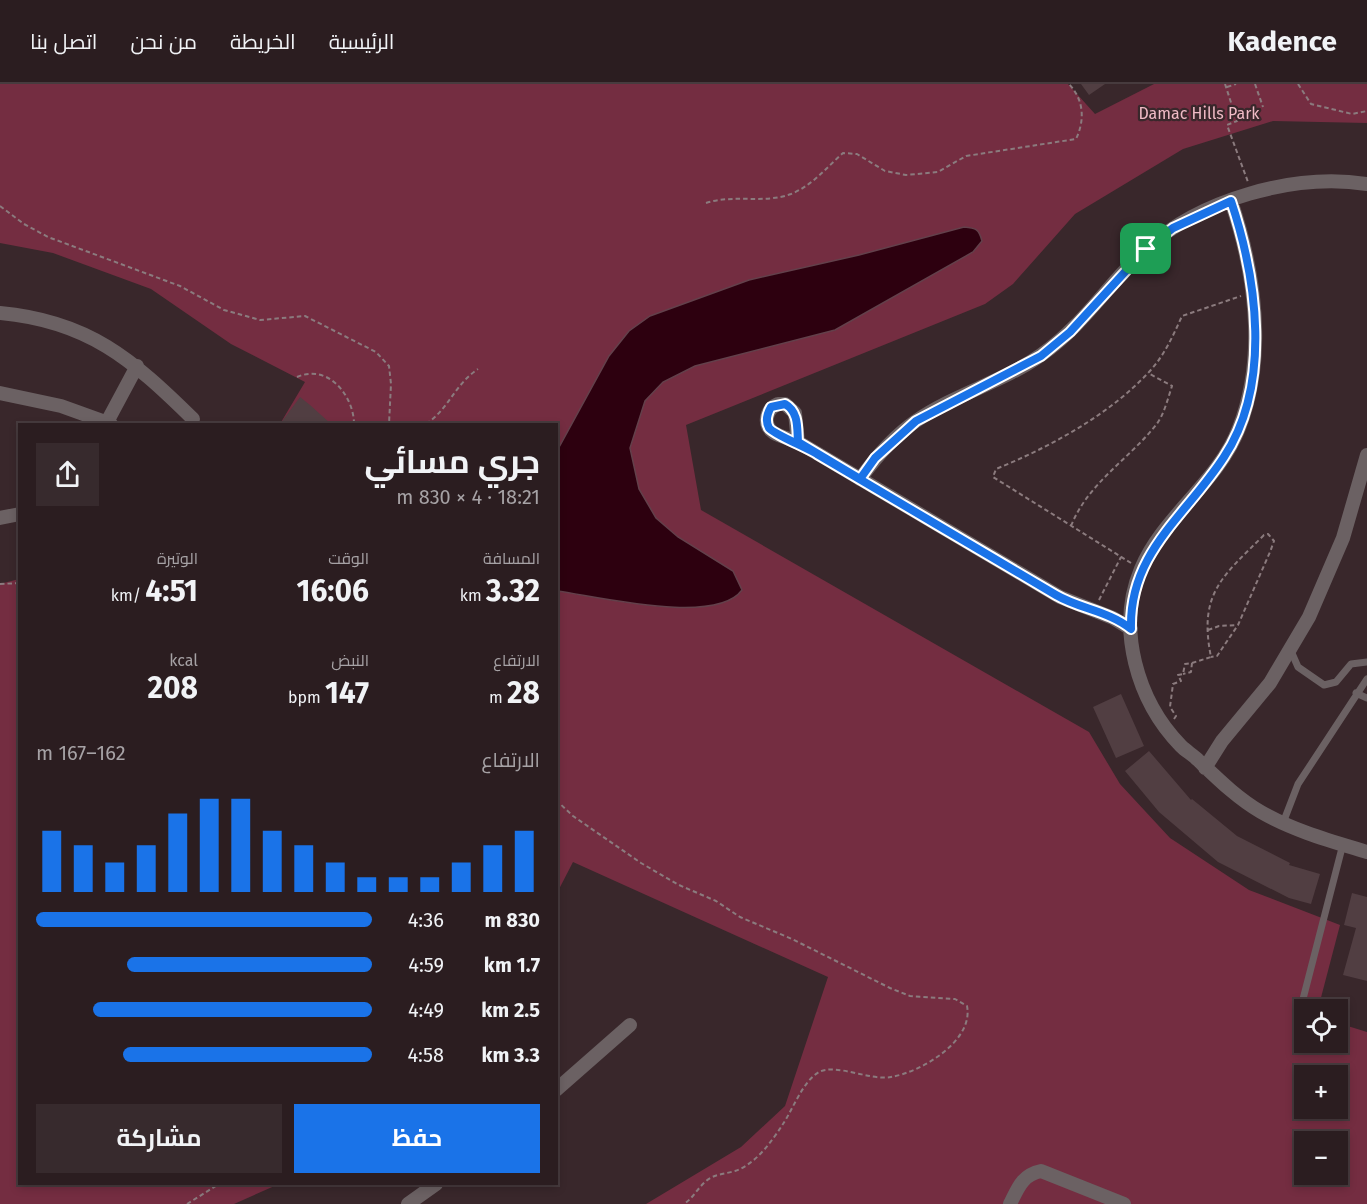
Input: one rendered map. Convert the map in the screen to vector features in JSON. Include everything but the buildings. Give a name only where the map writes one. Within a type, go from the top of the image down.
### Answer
[{"type":"street","points":[[860,479],[882,452],[916,421],[1041,356],[1070,332],[1146,249],[1173,228],[1231,201],[1252,194],[1309,183],[1367,184]]},
{"type":"street","points":[[1231,201],[1242,234],[1252,292],[1252,371],[1239,429],[1225,456],[1161,536],[1141,570],[1132,606],[1131,629],[1138,674],[1149,700],[1166,728],[1181,746],[1239,798],[1283,823],[1367,852]]},
{"type":"street","points":[[0,313],[31,317],[68,327],[100,342],[137,366],[193,419]]},
{"type":"street","points":[[0,393],[61,406],[109,423],[137,366]]},
{"type":"street","points":[[798,442],[1060,597],[1100,613],[1131,629]]},
{"type":"street","points":[[1201,764],[1269,683],[1291,651],[1326,583],[1358,491],[1367,454]]},
{"type":"street","points":[[0,518],[18,514]]},
{"type":"street","points":[[1100,613],[1132,606]]},
{"type":"street","points":[[558,1088],[630,1025]]},
{"type":"street","points":[[1010,1204],[1022,1179],[1031,1173],[1041,1171],[1124,1204]]},
{"type":"street","points":[[408,1204],[435,1185]]},
{"type":"lane","points":[[1291,651],[1298,667],[1324,685],[1336,682],[1351,664],[1367,663]]},
{"type":"lane","points":[[1283,823],[1298,784],[1367,679]]},
{"type":"lane","points":[[1356,693],[1367,698]]},
{"type":"lane","points":[[1303,999],[1343,844]]},
{"type":"path","points":[[706,203],[718,199],[790,194],[818,179],[843,153],[857,153],[885,171],[906,175],[938,172],[966,156],[1076,139],[1082,126],[1082,109],[1069,84]]},
{"type":"path","points":[[1236,84],[1226,86],[1238,121],[1227,125],[1252,194]]},
{"type":"path","points":[[1255,84],[1263,107]]},
{"type":"path","points":[[1298,84],[1311,104],[1352,114],[1367,111]]},
{"type":"path","points":[[0,206],[24,224],[48,237],[180,286],[225,310],[260,320],[305,316],[376,352],[389,366],[391,402],[389,423]]},
{"type":"path","points":[[1141,570],[993,477],[996,469],[1044,449],[1098,414],[1148,372],[1163,354],[1182,316],[1252,292]]},
{"type":"path","points":[[428,423],[438,417],[455,388],[478,369]]},
{"type":"path","points":[[1071,526],[1092,489],[1114,470],[1158,423],[1172,386],[1148,372]]},
{"type":"path","points":[[297,377],[305,374],[318,376],[338,384],[351,401],[354,423]]},
{"type":"path","points":[[1183,674],[1185,664],[1216,656],[1238,625],[1270,552],[1273,538],[1268,534],[1264,535],[1226,571],[1214,592],[1208,630],[1211,657]]},
{"type":"path","points":[[1100,613],[1121,557]]},
{"type":"path","points":[[0,584],[18,583]]},
{"type":"path","points":[[1208,630],[1220,626],[1238,625]]},
{"type":"path","points":[[1166,728],[1176,716],[1170,707],[1173,684],[1181,681],[1178,675],[1191,672],[1192,663]]},
{"type":"path","points":[[558,802],[573,816],[641,863],[680,885],[716,901],[740,917],[910,996],[955,999],[967,1006],[969,1017],[962,1033],[946,1051],[921,1066],[891,1077],[864,1077],[838,1070],[820,1071],[809,1080],[776,1135],[755,1159],[737,1170],[718,1174],[706,1181],[684,1204]]},
{"type":"path","points":[[187,1204],[217,1185]]},
{"type":"green space","name":"Damac Hills Park","points":[[0,84],[1068,84],[1095,114],[1154,84],[1367,84],[1367,123],[1273,121],[1183,149],[1075,214],[1013,284],[985,304],[686,425],[701,510],[1089,732],[1120,784],[1170,838],[1249,890],[1340,925],[1321,999],[1294,999],[1294,1053],[1348,1053],[1348,1026],[1367,1032],[1367,1204],[646,1204],[741,1147],[785,1106],[828,977],[573,862],[558,891],[558,423],[281,423],[305,382],[231,344],[151,289],[53,253],[0,243]]},
{"type":"green space","points":[[18,579],[18,1185],[277,1185],[234,1204],[0,1204],[0,584]]},
{"type":"shaded area","points":[[964,227],[976,230],[982,241],[973,252],[835,330],[695,366],[663,382],[645,401],[630,448],[639,489],[656,518],[678,537],[733,571],[742,590],[728,601],[708,606],[682,607],[654,606],[558,591],[558,449],[609,356],[629,331],[650,316],[749,280],[859,255]]},
{"type":"route","points":[[1146,249],[1097,305],[1041,356],[916,421],[894,438],[875,458],[860,479],[798,442],[795,414],[785,404],[771,407],[766,421],[769,428],[774,433],[798,442],[860,479],[1060,597],[1120,621],[1131,629],[1130,616],[1133,597],[1141,570],[1161,536],[1225,456],[1239,429],[1248,400],[1252,371],[1254,318],[1252,292],[1242,234],[1231,201],[1173,228],[1146,249]]}]
